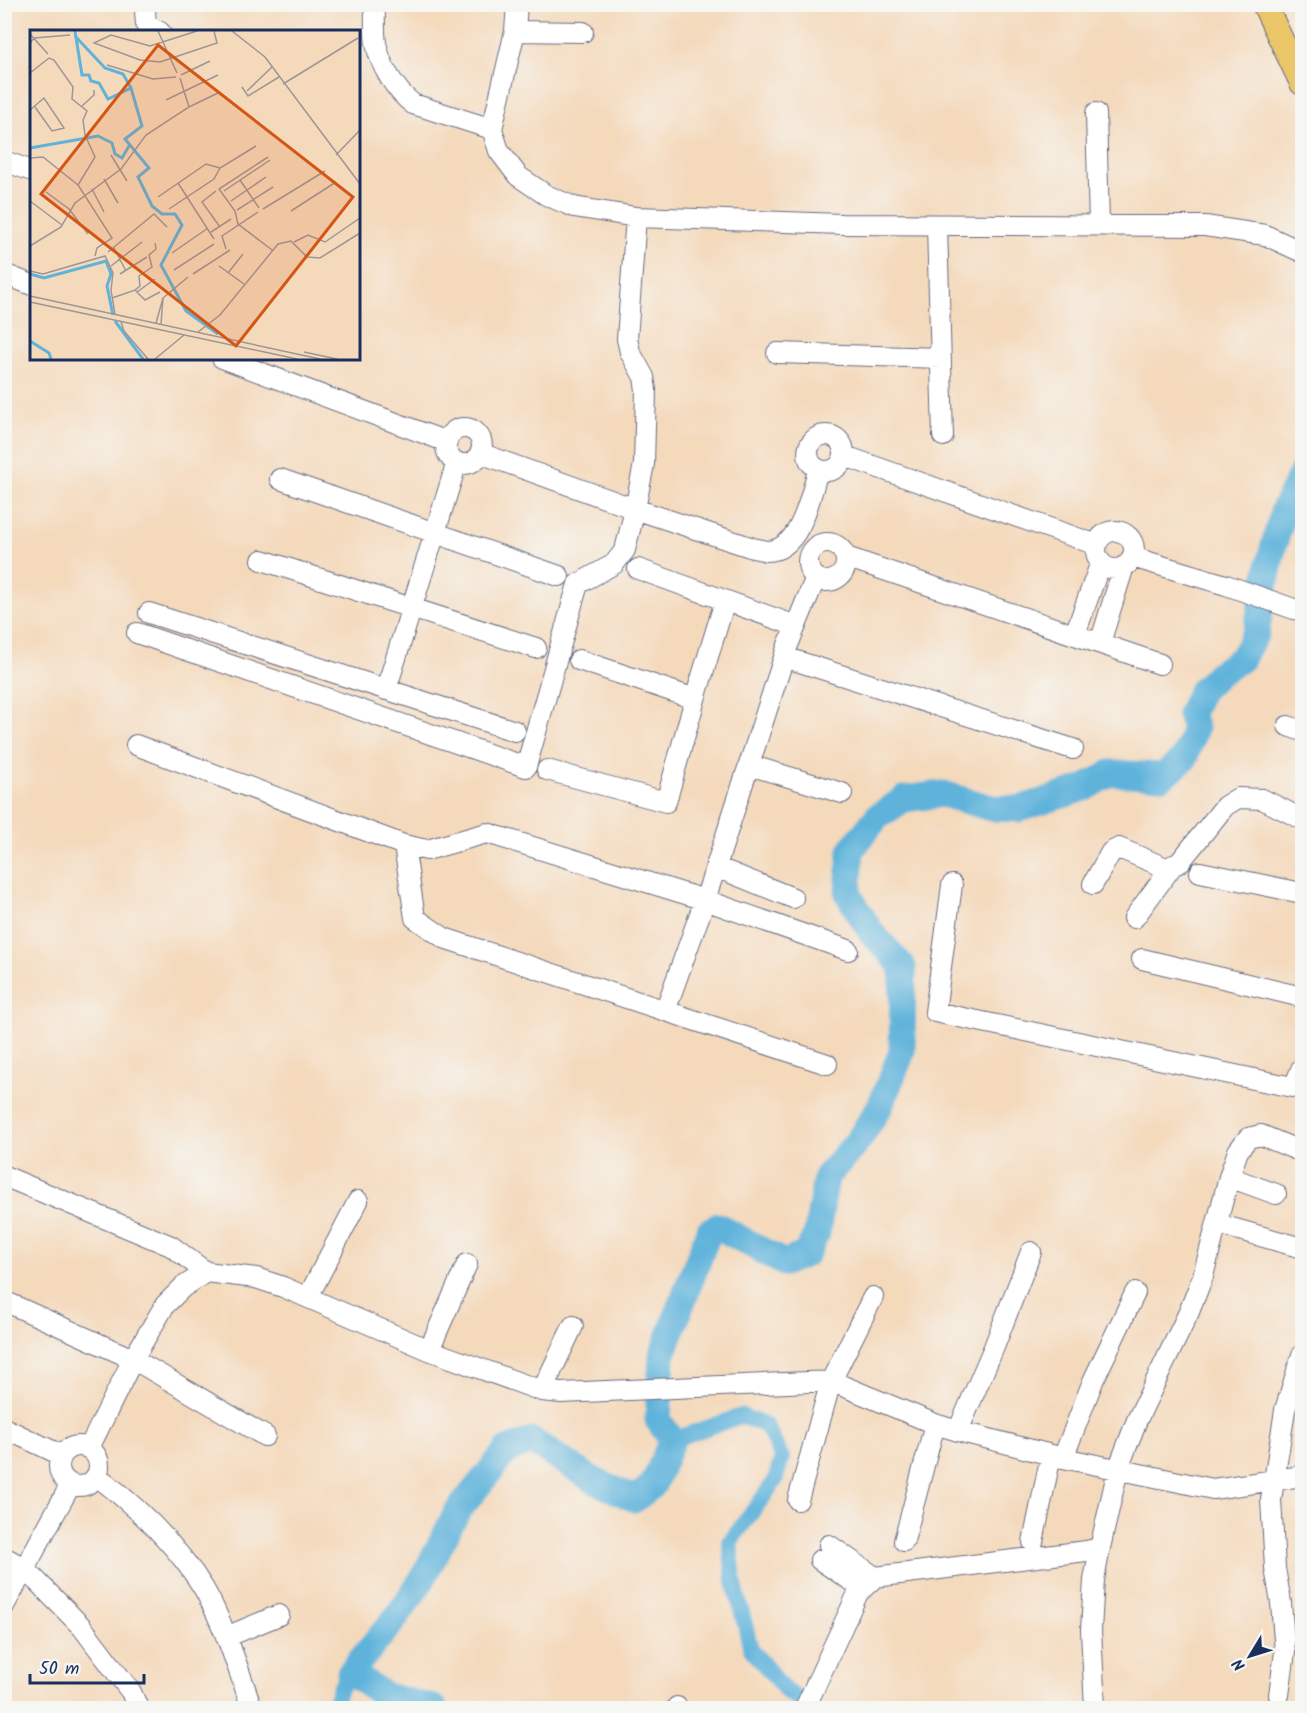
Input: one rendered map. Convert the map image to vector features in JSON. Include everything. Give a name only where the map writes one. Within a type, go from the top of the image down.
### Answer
[{"type":"main road","points":[[1264,4],[1302,83]]},
{"type":"street","points":[[147,4],[146,25],[156,30]]},
{"type":"street","points":[[375,4],[377,47],[394,87],[413,104],[492,129]]},
{"type":"street","points":[[517,4],[514,31],[492,129],[500,151],[518,176],[546,195],[574,207],[636,217],[842,224],[1206,226],[1265,235],[1302,252]]},
{"type":"street","points":[[514,31],[583,32]]},
{"type":"street","points":[[1096,113],[1099,224]]},
{"type":"street","points":[[4,161],[30,170]]},
{"type":"street","points":[[137,633],[526,767],[578,584],[614,564],[625,550],[644,464],[646,390],[644,377],[630,352],[627,339],[636,217]]},
{"type":"street","points":[[937,225],[943,436]]},
{"type":"street","points":[[4,274],[30,284]]},
{"type":"street","points":[[777,353],[941,358]]},
{"type":"street","points":[[227,360],[447,442]]},
{"type":"street","points":[[458,429],[470,430],[475,432],[481,442],[480,453],[473,462],[468,464],[457,462],[448,454],[447,442],[449,436],[458,429]]},
{"type":"street","points":[[822,435],[834,437],[843,445],[845,456],[835,470],[824,472],[813,466],[808,455],[809,448],[816,438],[822,435]]},
{"type":"street","points":[[480,453],[635,509],[753,548],[769,551],[793,537],[801,525],[818,470]]},
{"type":"street","points":[[845,456],[1099,553],[1112,568],[1128,562],[1226,585],[1298,610]]},
{"type":"street","points":[[386,690],[457,462]]},
{"type":"street","points":[[280,479],[559,576]]},
{"type":"street","points":[[1075,634],[1104,535],[1109,532],[1121,532],[1131,539],[1133,545],[1100,643]]},
{"type":"street","points":[[824,543],[841,548],[846,557],[846,566],[840,577],[828,581],[816,578],[809,567],[810,555],[824,543]]},
{"type":"street","points":[[846,557],[1160,664]]},
{"type":"street","points":[[262,560],[536,648]]},
{"type":"street","points":[[638,569],[796,626]]},
{"type":"street","points":[[665,1011],[705,900],[784,657],[816,578]]},
{"type":"street","points":[[547,770],[666,802],[725,601]]},
{"type":"street","points":[[149,613],[515,731]]},
{"type":"street","points":[[784,657],[1073,749]]},
{"type":"street","points":[[579,660],[695,699]]},
{"type":"street","points":[[136,746],[404,845],[427,850],[487,833],[705,900],[848,950]]},
{"type":"street","points":[[749,765],[842,793]]},
{"type":"street","points":[[1093,884],[1111,852],[1119,848],[1166,868],[1173,865],[1187,855],[1225,806],[1238,798],[1262,799],[1302,819]]},
{"type":"street","points":[[404,845],[415,918],[444,938],[827,1064]]},
{"type":"street","points":[[1134,918],[1173,865]]},
{"type":"street","points":[[716,867],[793,898]]},
{"type":"street","points":[[1200,872],[1302,893]]},
{"type":"street","points":[[952,885],[935,1011],[1298,1088],[1302,1067]]},
{"type":"street","points":[[1142,958],[1302,997]]},
{"type":"street","points":[[1095,1708],[1091,1630],[1094,1580],[1118,1469],[1137,1420],[1189,1312],[1203,1276],[1238,1151],[1248,1138],[1261,1135],[1302,1152]]},
{"type":"street","points":[[4,1176],[171,1246],[206,1272],[256,1278],[429,1350],[542,1391],[561,1393],[831,1381],[934,1424],[958,1431],[1057,1456],[1213,1489],[1302,1476]]},
{"type":"street","points":[[1229,1177],[1276,1194]]},
{"type":"street","points":[[308,1298],[358,1202]]},
{"type":"street","points":[[1218,1224],[1302,1248]]},
{"type":"street","points":[[958,1431],[1031,1252]]},
{"type":"street","points":[[429,1350],[467,1264]]},
{"type":"street","points":[[89,1448],[133,1359],[165,1305],[183,1287],[206,1272]]},
{"type":"street","points":[[1033,1542],[1057,1456],[1135,1293]]},
{"type":"street","points":[[798,1500],[831,1381],[873,1297]]},
{"type":"street","points":[[4,1301],[133,1359],[265,1436]]},
{"type":"street","points":[[542,1391],[573,1326]]},
{"type":"street","points":[[1279,1695],[1285,1652],[1281,1603],[1275,1569],[1271,1500],[1285,1410],[1302,1355]]},
{"type":"street","points":[[904,1541],[934,1424]]},
{"type":"street","points":[[4,1428],[62,1455]]},
{"type":"street","points":[[77,1445],[89,1448],[94,1452],[99,1464],[97,1476],[93,1481],[82,1486],[71,1484],[65,1480],[59,1468],[62,1455],[77,1445]]},
{"type":"street","points":[[97,1476],[116,1491],[172,1546],[204,1590],[226,1637],[252,1708]]},
{"type":"street","points":[[4,1606],[71,1484]]},
{"type":"street","points":[[825,1552],[868,1583],[1100,1548]]},
{"type":"street","points":[[4,1557],[24,1568],[82,1627],[131,1692],[138,1708]]},
{"type":"street","points":[[809,1702],[852,1605],[868,1583]]},
{"type":"street","points":[[226,1637],[279,1615]]},
{"type":"waterway","points":[[434,1708],[386,1696],[350,1673],[398,1615],[423,1578],[457,1512],[507,1450],[532,1441],[593,1480],[635,1499],[653,1485],[672,1440],[658,1420],[662,1356],[709,1231],[718,1226],[784,1263],[806,1254],[817,1233],[826,1177],[858,1141],[880,1106],[902,1052],[903,967],[871,932],[848,894],[851,850],[877,817],[904,799],[943,794],[991,808],[1019,809],[1085,788],[1110,773],[1163,776],[1184,759],[1195,728],[1190,714],[1201,691],[1218,674],[1241,659],[1256,633],[1271,556],[1284,509],[1302,473]]},
{"type":"waterway","points":[[672,1440],[741,1416],[766,1426],[782,1458],[775,1481],[730,1542],[734,1581],[751,1649],[786,1691],[811,1708]]},
{"type":"waterway","points":[[333,1708],[340,1688],[350,1673]]}]
